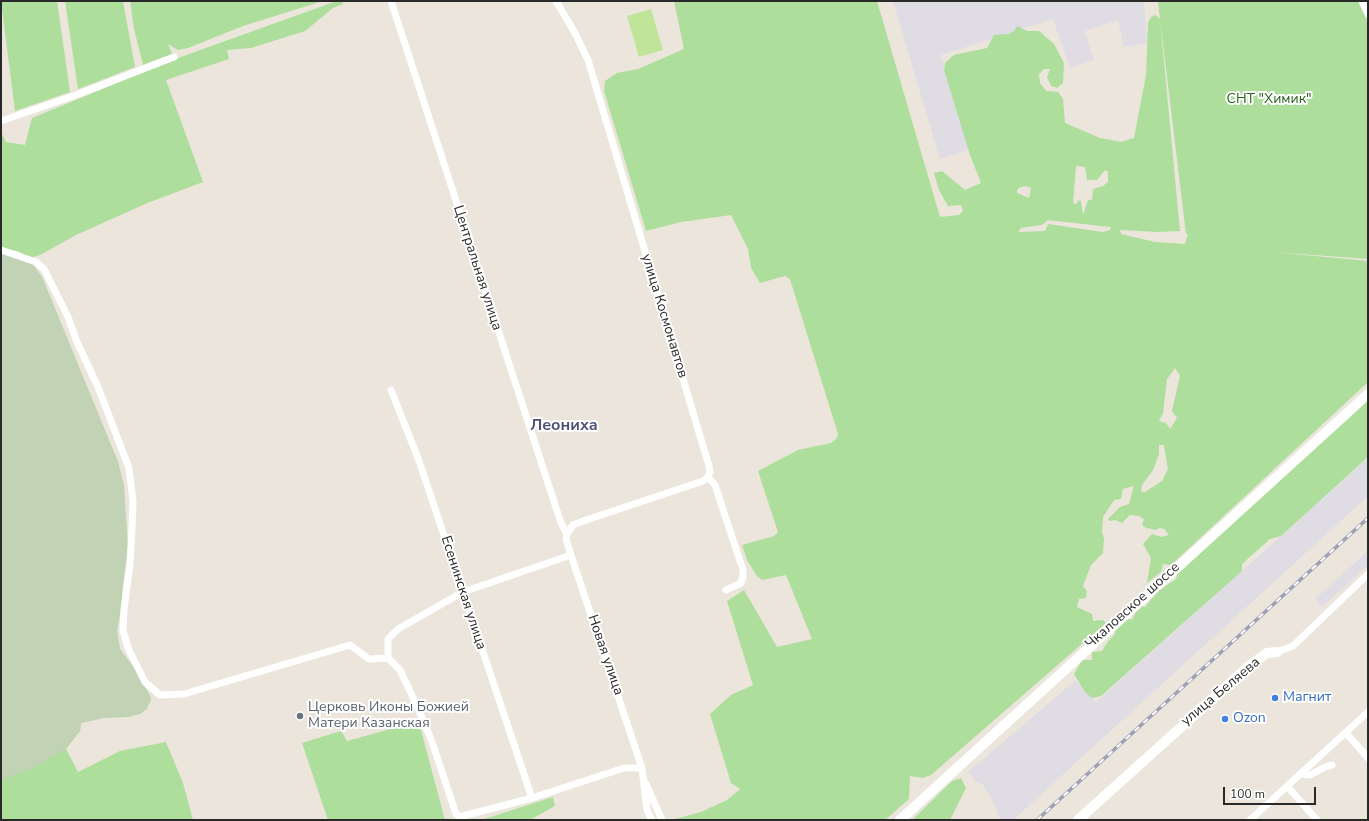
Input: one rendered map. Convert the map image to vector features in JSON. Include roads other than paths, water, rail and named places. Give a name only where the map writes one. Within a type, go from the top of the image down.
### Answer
[{"type":"street","name":"Центральная улица","points":[[391,1],[559,516],[567,534]]},
{"type":"street","name":"улица Космонавтов","points":[[556,1],[575,33],[588,60],[709,466],[710,472],[708,477],[715,485],[742,570],[743,577],[741,583],[726,590]]},
{"type":"street","points":[[1362,1],[1368,14]]},
{"type":"street","points":[[1,121],[76,95],[174,57]]},
{"type":"street","points":[[1,250],[36,262],[44,269],[68,317],[77,342],[98,387],[128,468],[133,501],[130,566],[122,630],[128,648],[145,682],[160,695],[184,694],[350,645],[369,659],[388,658]]},
{"type":"street","name":"Есенинская улица","points":[[391,390],[418,458],[532,798]]},
{"type":"street","name":"Чкаловское шоссе","points":[[900,820],[1368,394]]},
{"type":"street","points":[[567,534],[573,525],[708,477]]},
{"type":"street","name":"Новая улица","points":[[567,534],[566,539],[642,768],[647,810],[652,820]]},
{"type":"street","points":[[572,555],[463,592],[398,629],[388,639],[388,658],[400,670],[418,708],[432,742],[456,814],[459,817],[532,798],[624,768],[642,768]]},
{"type":"street","name":"улица Беляева","points":[[1078,820],[1249,666],[1267,653],[1277,652],[1293,646],[1368,574]]},
{"type":"street","points":[[1250,820],[1368,712]]},
{"type":"street","points":[[1346,733],[1368,758]]},
{"type":"street","points":[[1300,774],[1310,775],[1332,765]]},
{"type":"street","points":[[643,776],[662,820]]},
{"type":"street","points":[[1287,786],[1317,820]]},
{"type":"railway","points":[[1037,820],[1368,518]]},
{"type":"place","name":"Магнит","points":[[1275,698]]},
{"type":"place","name":"Церковь Иконы Божией Матери Казанская","points":[[300,716]]},
{"type":"place","name":"Ozon","points":[[1225,719]]},
{"type":"district","name":"Леониха","points":[[564,426]]},
{"type":"park label","name":"СНТ \"Химик\"","points":[[1269,100]]}]
